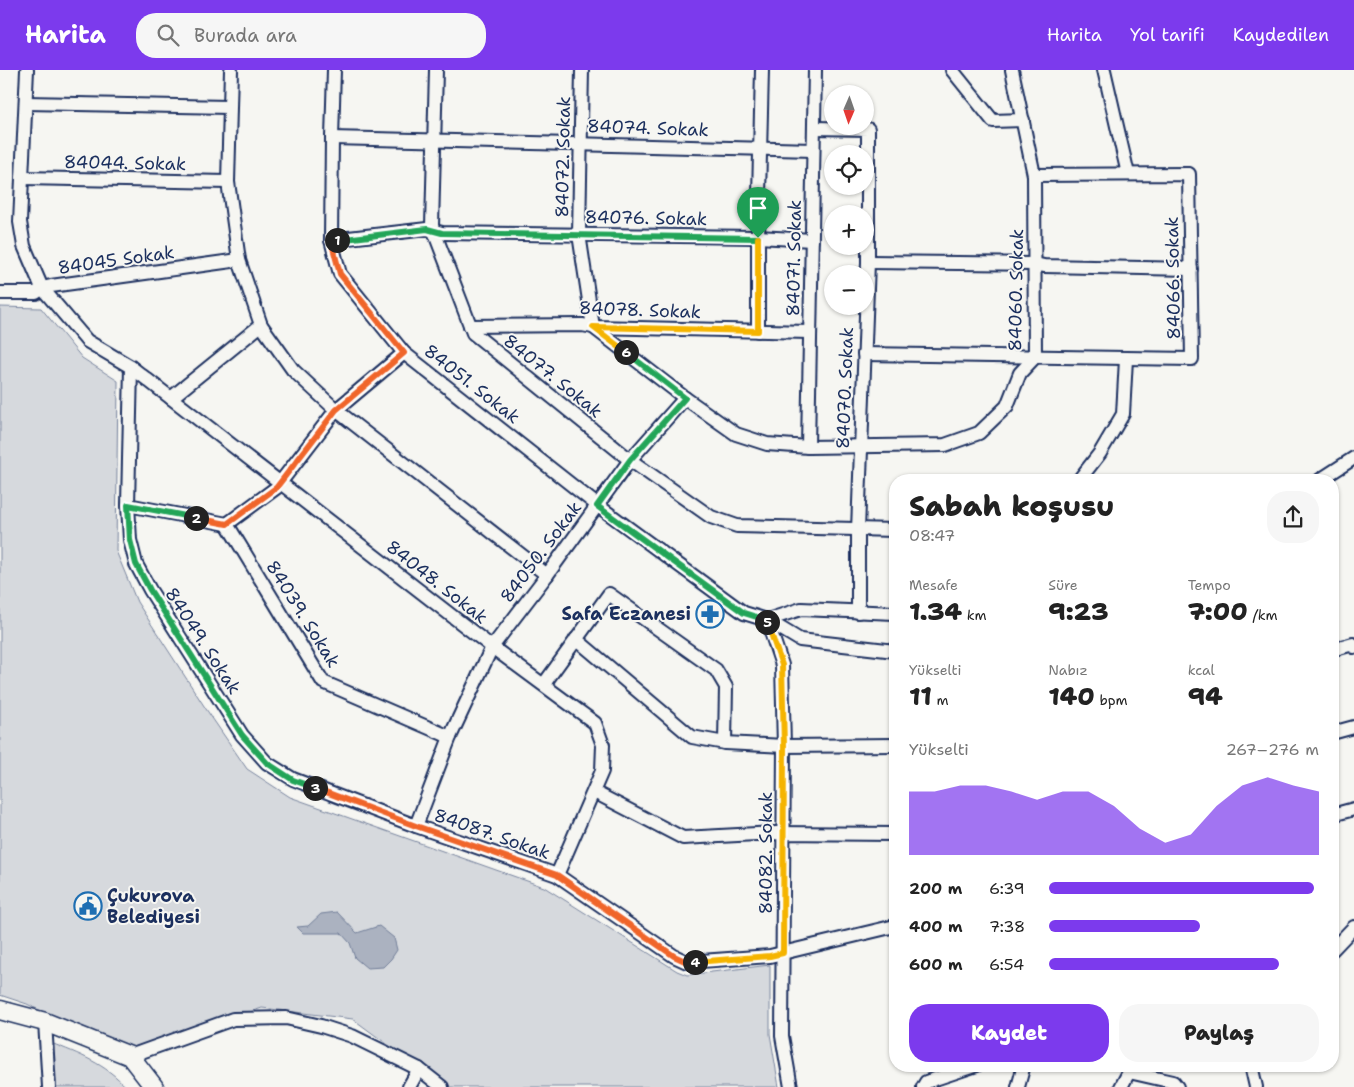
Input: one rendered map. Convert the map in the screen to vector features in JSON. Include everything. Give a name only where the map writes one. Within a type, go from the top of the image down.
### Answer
[{"type":"main road","points":[[0,1010],[45,1022],[130,1056],[154,1087]]},
{"type":"street","name":"84048. Sokak","points":[[27,70],[20,222],[24,246],[42,288],[87,341],[131,367],[492,647],[595,723],[604,745],[602,771],[557,875]]},
{"type":"street","points":[[231,70],[228,182],[239,260],[261,325],[293,370],[336,410],[547,575]]},
{"type":"street","name":"84051. Sokak","points":[[334,70],[331,240],[340,274],[404,353],[597,506],[744,613],[766,620],[800,640],[889,650]]},
{"type":"street","name":"84077. Sokak","points":[[436,70],[432,226],[473,333],[630,460],[711,517],[737,526],[889,530]]},
{"type":"street","name":"84072. Sokak","points":[[582,70],[579,234],[593,327]]},
{"type":"street","points":[[758,331],[762,70]]},
{"type":"street","name":"84071. Sokak","points":[[808,446],[815,70]]},
{"type":"street","points":[[952,70],[993,121],[1022,120]]},
{"type":"street","name":"84060. Sokak","points":[[861,446],[946,446],[979,433],[1007,406],[1020,373],[1034,358],[1034,175],[1012,70]]},
{"type":"street","points":[[1104,70],[1128,174]]},
{"type":"street","points":[[26,103],[229,107]]},
{"type":"street","name":"84070. Sokak","points":[[814,128],[868,129],[868,262],[858,530],[858,612]]},
{"type":"street","name":"84074. Sokak","points":[[332,138],[813,150]]},
{"type":"street","name":"84066. Sokak","points":[[864,354],[1192,359],[1189,174],[1034,175]]},
{"type":"street","name":"84044. Sokak","points":[[22,178],[228,182]]},
{"type":"street","name":"84076. Sokak","points":[[331,240],[427,229],[442,233],[579,234],[812,240]]},
{"type":"street","name":"84045 Sokak","points":[[0,293],[36,293],[42,288],[239,260]]},
{"type":"street","points":[[868,262],[1035,264],[1044,266],[1191,269]]},
{"type":"street","name":"84078. Sokak","points":[[470,326],[582,324],[593,327],[809,332]]},
{"type":"street","points":[[171,398],[261,325]]},
{"type":"street","points":[[593,327],[685,398],[736,434],[767,444],[861,446]]},
{"type":"street","points":[[128,505],[227,524],[276,488],[336,410],[404,353]]},
{"type":"street","points":[[1084,474],[1100,454],[1124,414],[1126,358]]},
{"type":"street","name":"84049. Sokak","points":[[131,367],[128,505],[130,540],[136,564],[150,590],[242,735],[267,763],[293,780],[416,826]]},
{"type":"street","name":"84050. Sokak","points":[[416,826],[450,737],[492,647],[547,575],[630,460],[685,398]]},
{"type":"street","points":[[1329,474],[1354,458]]},
{"type":"street","name":"84039. Sokak","points":[[227,524],[323,682],[450,737]]},
{"type":"street","points":[[544,684],[609,594],[716,670],[726,687],[725,743]]},
{"type":"street","points":[[766,620],[801,609],[889,613]]},
{"type":"street","name":"84082. Sokak","points":[[766,620],[782,665],[784,746],[782,1036],[791,1087]]},
{"type":"street","points":[[576,640],[692,737],[725,743],[784,746],[889,745]]},
{"type":"street","points":[[1339,648],[1353,644],[1354,647]]},
{"type":"street","points":[[1339,731],[1354,728]]},
{"type":"street","points":[[594,792],[683,838],[784,834],[889,834]]},
{"type":"street","points":[[1339,813],[1354,809]]},
{"type":"street","name":"84087. Sokak","points":[[416,826],[557,875],[674,956],[687,962],[770,956],[889,927]]},
{"type":"street","points":[[1339,943],[1354,928]]},
{"type":"street","points":[[130,1056],[233,1019],[286,1018],[352,1036],[419,1069],[442,1087]]},
{"type":"street","points":[[45,1022],[49,1087]]},
{"type":"street","points":[[409,1087],[419,1069]]},
{"type":"street","points":[[923,1087],[926,1082],[956,1072]]},
{"type":"street","points":[[1018,1087],[1022,1072]]},
{"type":"street","points":[[1121,1087],[1127,1072]]},
{"type":"street","points":[[1142,1072],[1173,1082],[1177,1087]]},
{"type":"street","points":[[1253,1072],[1256,1087]]},
{"type":"shaded area","points":[[0,307],[41,308],[82,358],[118,381],[116,551],[137,602],[247,769],[290,797],[544,887],[677,971],[687,975],[770,965],[770,1034],[779,1087],[445,1087],[353,1019],[262,1008],[124,1053],[27,1004],[0,995]]},
{"type":"shaded area","points":[[337,912],[357,933],[379,926],[394,938],[397,950],[383,967],[367,968],[355,958],[350,943],[341,933],[303,933],[297,927],[308,926],[321,914]]},
{"type":"shaded area","points":[[51,1043],[101,1066],[126,1087],[54,1087]]},
{"type":"place","name":"Safa Eczanesi","points":[[710,614]]},
{"type":"place","name":"Çukurova Belediyesi","points":[[88,906]]},
{"type":"route","points":[[427,229],[442,233],[758,238],[758,331],[593,327],[685,398],[630,460],[597,506],[744,613],[766,620],[782,665],[784,746],[783,953],[770,956],[687,962],[674,956],[557,875],[416,826],[293,780],[267,763],[242,735],[150,590],[136,564],[130,540],[128,505],[227,524],[276,488],[336,410],[404,353],[340,274],[331,240],[427,229]]}]
